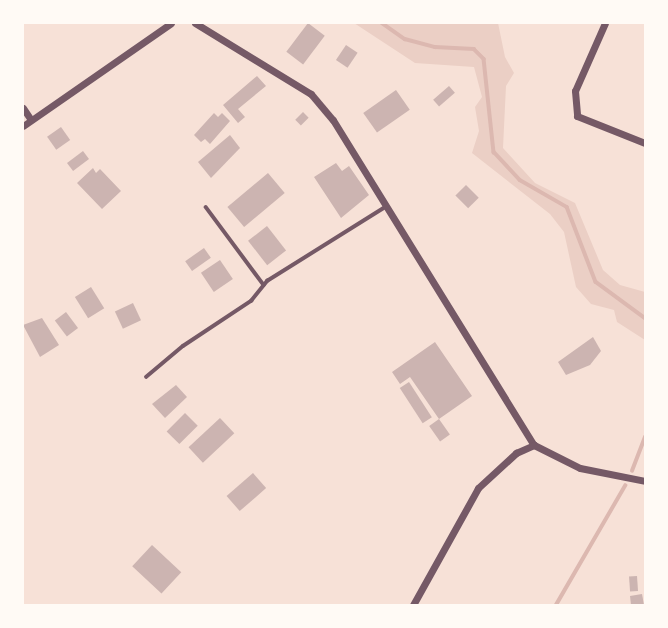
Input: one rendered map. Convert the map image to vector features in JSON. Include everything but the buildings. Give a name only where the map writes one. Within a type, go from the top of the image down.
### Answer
[{"type":"street","points":[[23,126],[171,23]]},
{"type":"street","points":[[195,23],[311,94],[334,120],[384,208],[534,445],[580,468],[645,481]]},
{"type":"street","points":[[605,23],[575,91],[577,116],[645,143]]},
{"type":"street","points":[[23,108],[30,120]]},
{"type":"street","points":[[413,605],[478,488],[516,453],[534,445]]},
{"type":"lane","points":[[206,207],[264,285]]},
{"type":"lane","points":[[145,377],[183,346],[251,301],[264,285],[384,208]]},
{"type":"shaded area","points":[[354,23],[498,23],[505,57],[514,73],[506,86],[503,148],[535,183],[575,203],[603,270],[620,285],[645,292],[645,340],[617,322],[614,310],[591,304],[576,287],[564,232],[550,214],[472,153],[479,131],[475,107],[482,97],[474,67],[415,63]]},
{"type":"waterway","points":[[382,23],[405,39],[435,47],[474,49],[484,59],[494,152],[520,180],[567,207],[596,282],[645,318]]},
{"type":"waterway","points":[[632,471],[645,437]]},
{"type":"waterway","points":[[556,605],[625,486]]}]
